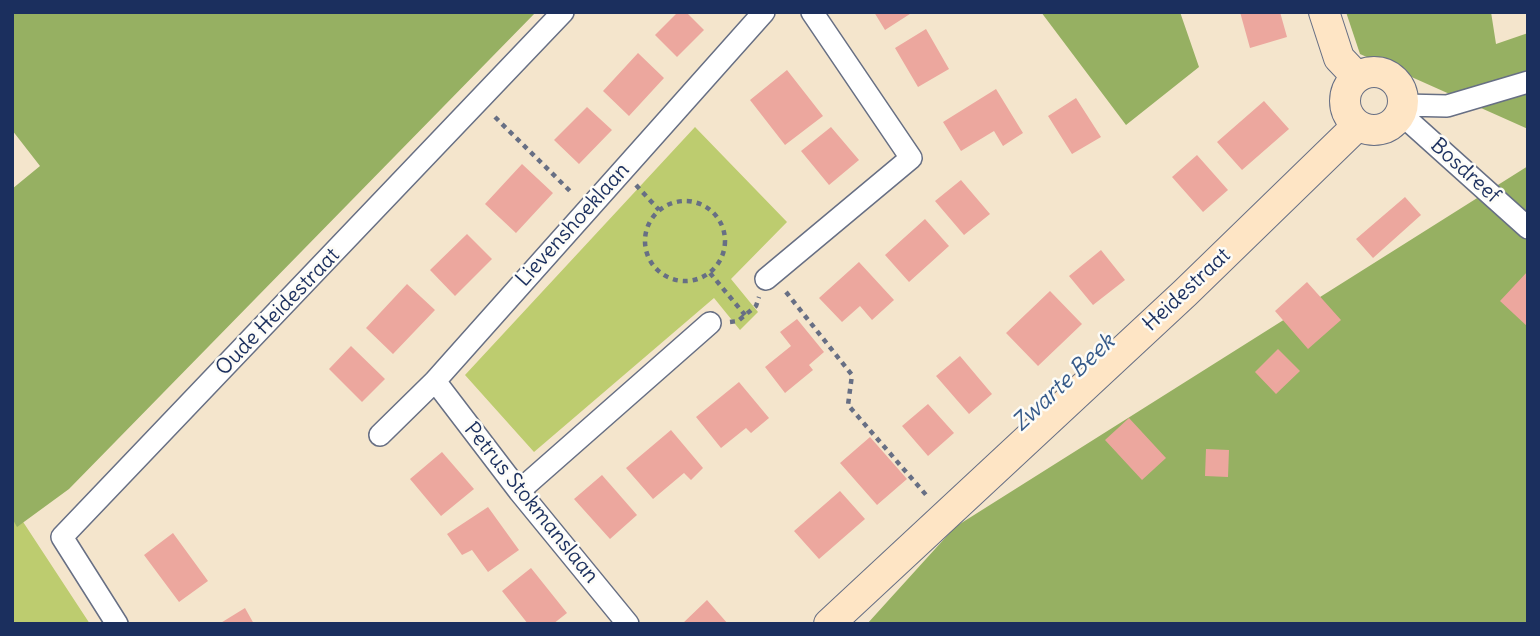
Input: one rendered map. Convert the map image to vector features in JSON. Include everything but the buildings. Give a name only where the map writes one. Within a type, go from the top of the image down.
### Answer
[{"type":"street","name":"Oude Heidestraat","points":[[117,624],[62,537],[563,12]]},
{"type":"street","name":"Lievenshoeklaan","points":[[380,435],[435,381],[764,12]]},
{"type":"street","points":[[766,279],[911,158],[812,12]]},
{"type":"street","points":[[1324,12],[1339,58],[1357,77]]},
{"type":"street","points":[[1373,71],[1390,75],[1401,88],[1403,109],[1390,127],[1373,131],[1357,126],[1348,115],[1344,101],[1348,88],[1357,77],[1373,71]]},
{"type":"street","points":[[1403,109],[1447,106],[1528,82]]},
{"type":"street","name":"Bosdreef","points":[[1403,109],[1528,228]]},
{"type":"street","name":"Heidestraat","points":[[829,624],[1185,293],[1357,126]]},
{"type":"street","points":[[519,492],[710,323]]},
{"type":"street","name":"Petrus Stokmanslaan","points":[[435,381],[519,492],[628,624]]},
{"type":"path","points":[[479,101],[588,209]]},
{"type":"path","points":[[622,171],[660,210]]},
{"type":"path","points":[[678,201],[699,204],[716,216],[725,235],[723,256],[710,273],[691,281],[670,279],[653,267],[645,247],[647,227],[660,210],[678,201]]},
{"type":"path","points":[[710,273],[745,315]]},
{"type":"path","points":[[710,323],[738,321],[756,306],[766,279],[789,294],[852,375],[848,405],[944,515]]},
{"type":"green space","points":[[12,12],[536,12],[69,489],[17,527],[12,518],[12,189],[40,166],[12,130]]},
{"type":"green space","points":[[1041,12],[1180,12],[1199,67],[1126,125]]},
{"type":"green space","points":[[1346,12],[1491,12],[1496,44],[1528,33],[1528,129],[1360,54]]},
{"type":"green space","points":[[695,127],[787,222],[731,279],[758,312],[740,330],[714,298],[534,452],[465,375]]},
{"type":"green space","points":[[1528,166],[1528,624],[867,624],[955,527]]},
{"type":"green space","points":[[12,505],[90,624],[12,624]]},
{"type":"water label","name":"Zwarte Beek","points":[[1064,383]]}]
